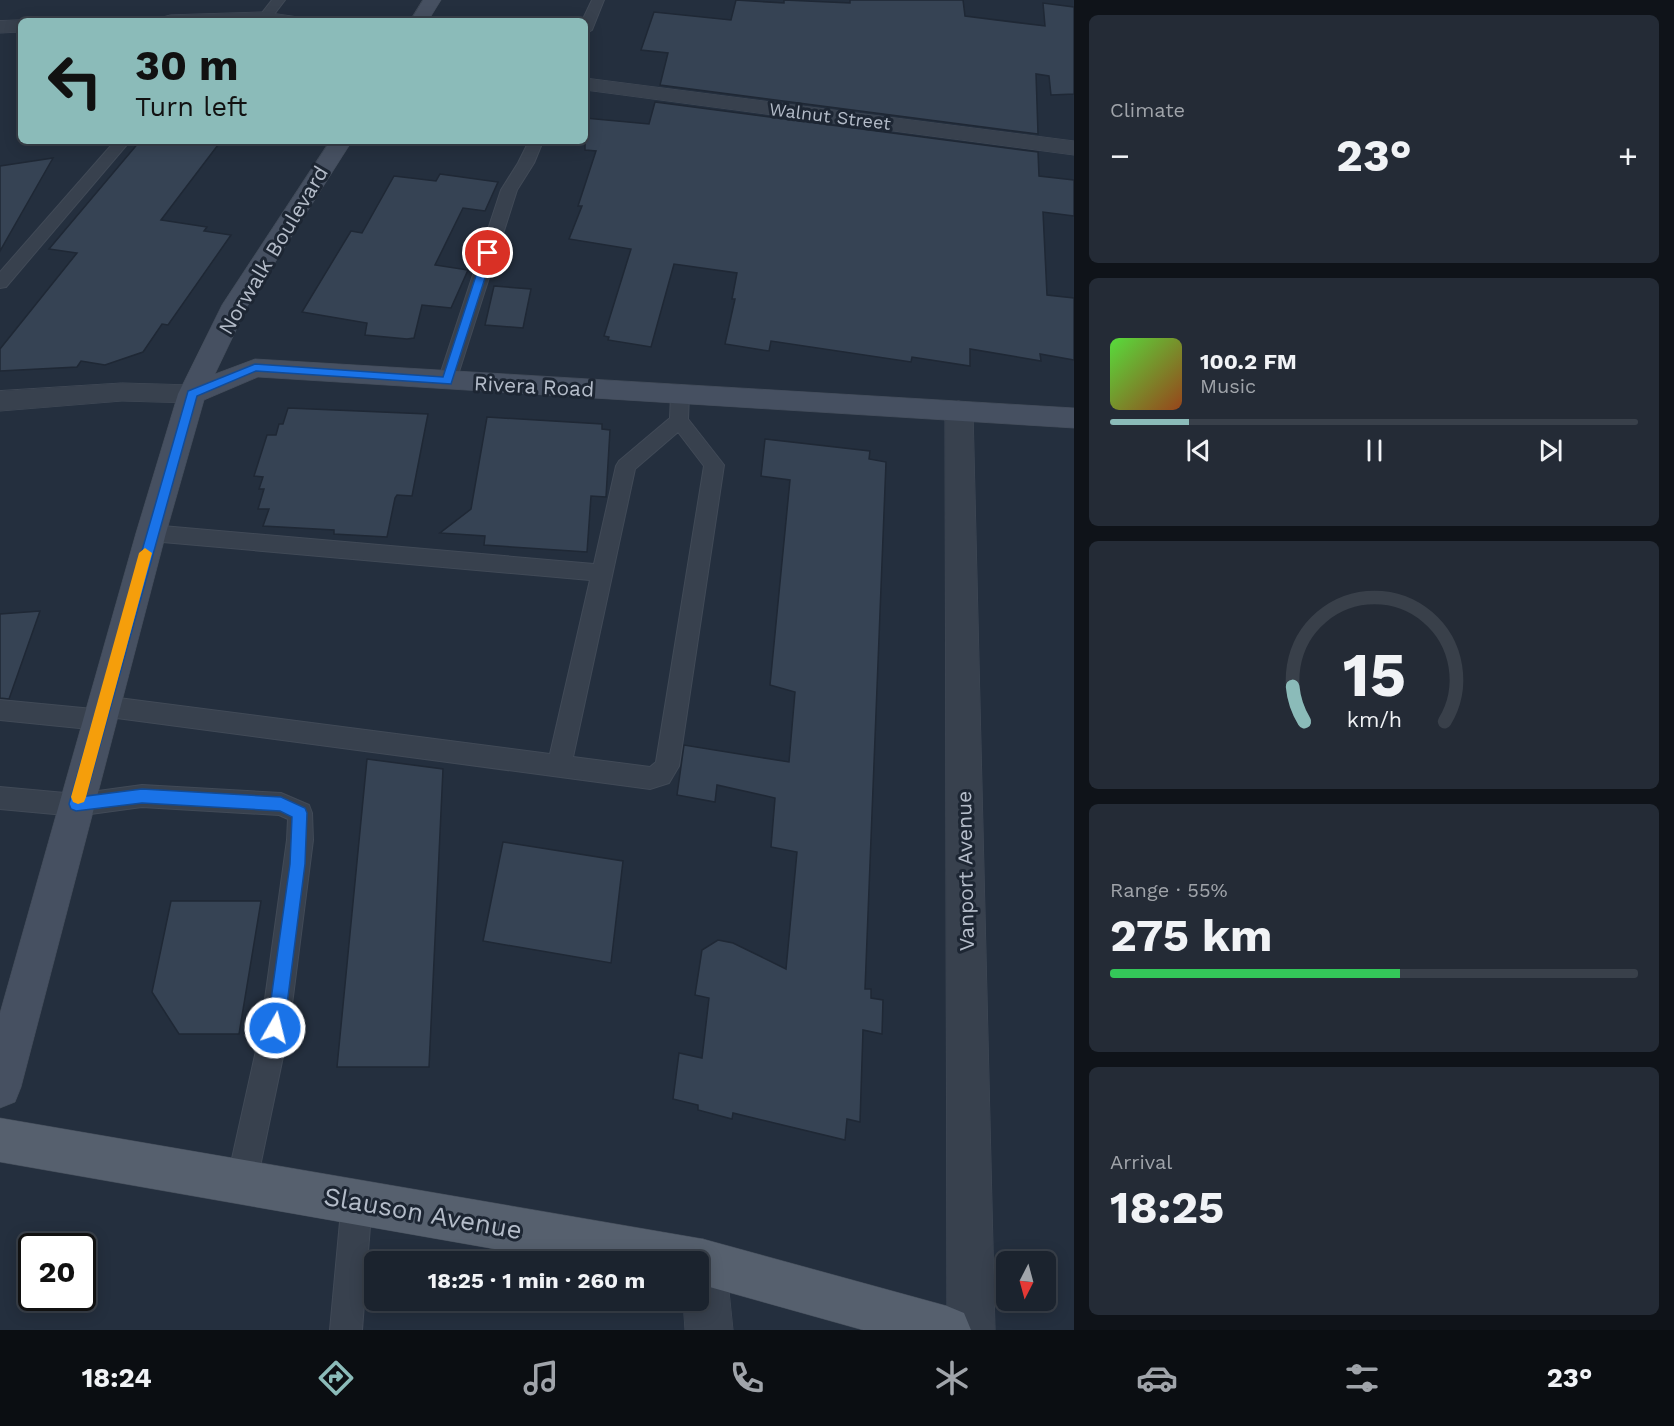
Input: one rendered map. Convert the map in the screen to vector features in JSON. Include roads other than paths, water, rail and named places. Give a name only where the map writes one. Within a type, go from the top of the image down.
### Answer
[{"type":"main road","points":[[421,18],[432,0]]},
{"type":"main road","name":"Norwalk Boulevard","points":[[0,1088],[101,713],[192,394],[235,305],[339,144]]},
{"type":"main road","name":"Rivera Road","points":[[192,394],[255,368],[447,381],[680,407],[959,411],[1074,418]]},
{"type":"main road","name":"Slauson Avenue","points":[[0,1140],[642,1251]]},
{"type":"main road","name":"Slauson Avenue","points":[[709,1264],[947,1330]]},
{"type":"street","points":[[0,27],[18,26]]},
{"type":"street","name":"Walnut Street","points":[[588,84],[1074,148]]},
{"type":"street","name":"Rivera Road","points":[[0,401],[122,392],[192,394]]},
{"type":"street","name":"Vanport Avenue","points":[[959,411],[971,1330]]},
{"type":"street","points":[[707,1311],[709,1330]]},
{"type":"lane","points":[[264,18],[279,0]]},
{"type":"lane","points":[[588,23],[598,0]]},
{"type":"lane","points":[[0,283],[120,144]]},
{"type":"lane","points":[[447,381],[509,190],[535,144]]},
{"type":"lane","points":[[0,710],[101,713],[650,778],[660,775],[667,766],[714,465],[680,407],[626,466],[559,766]]},
{"type":"lane","points":[[151,533],[602,573]]},
{"type":"lane","points":[[0,798],[76,804],[142,796],[281,804],[300,813],[297,864],[275,1028],[242,1181]]},
{"type":"lane","points":[[346,1330],[357,1200]]}]
